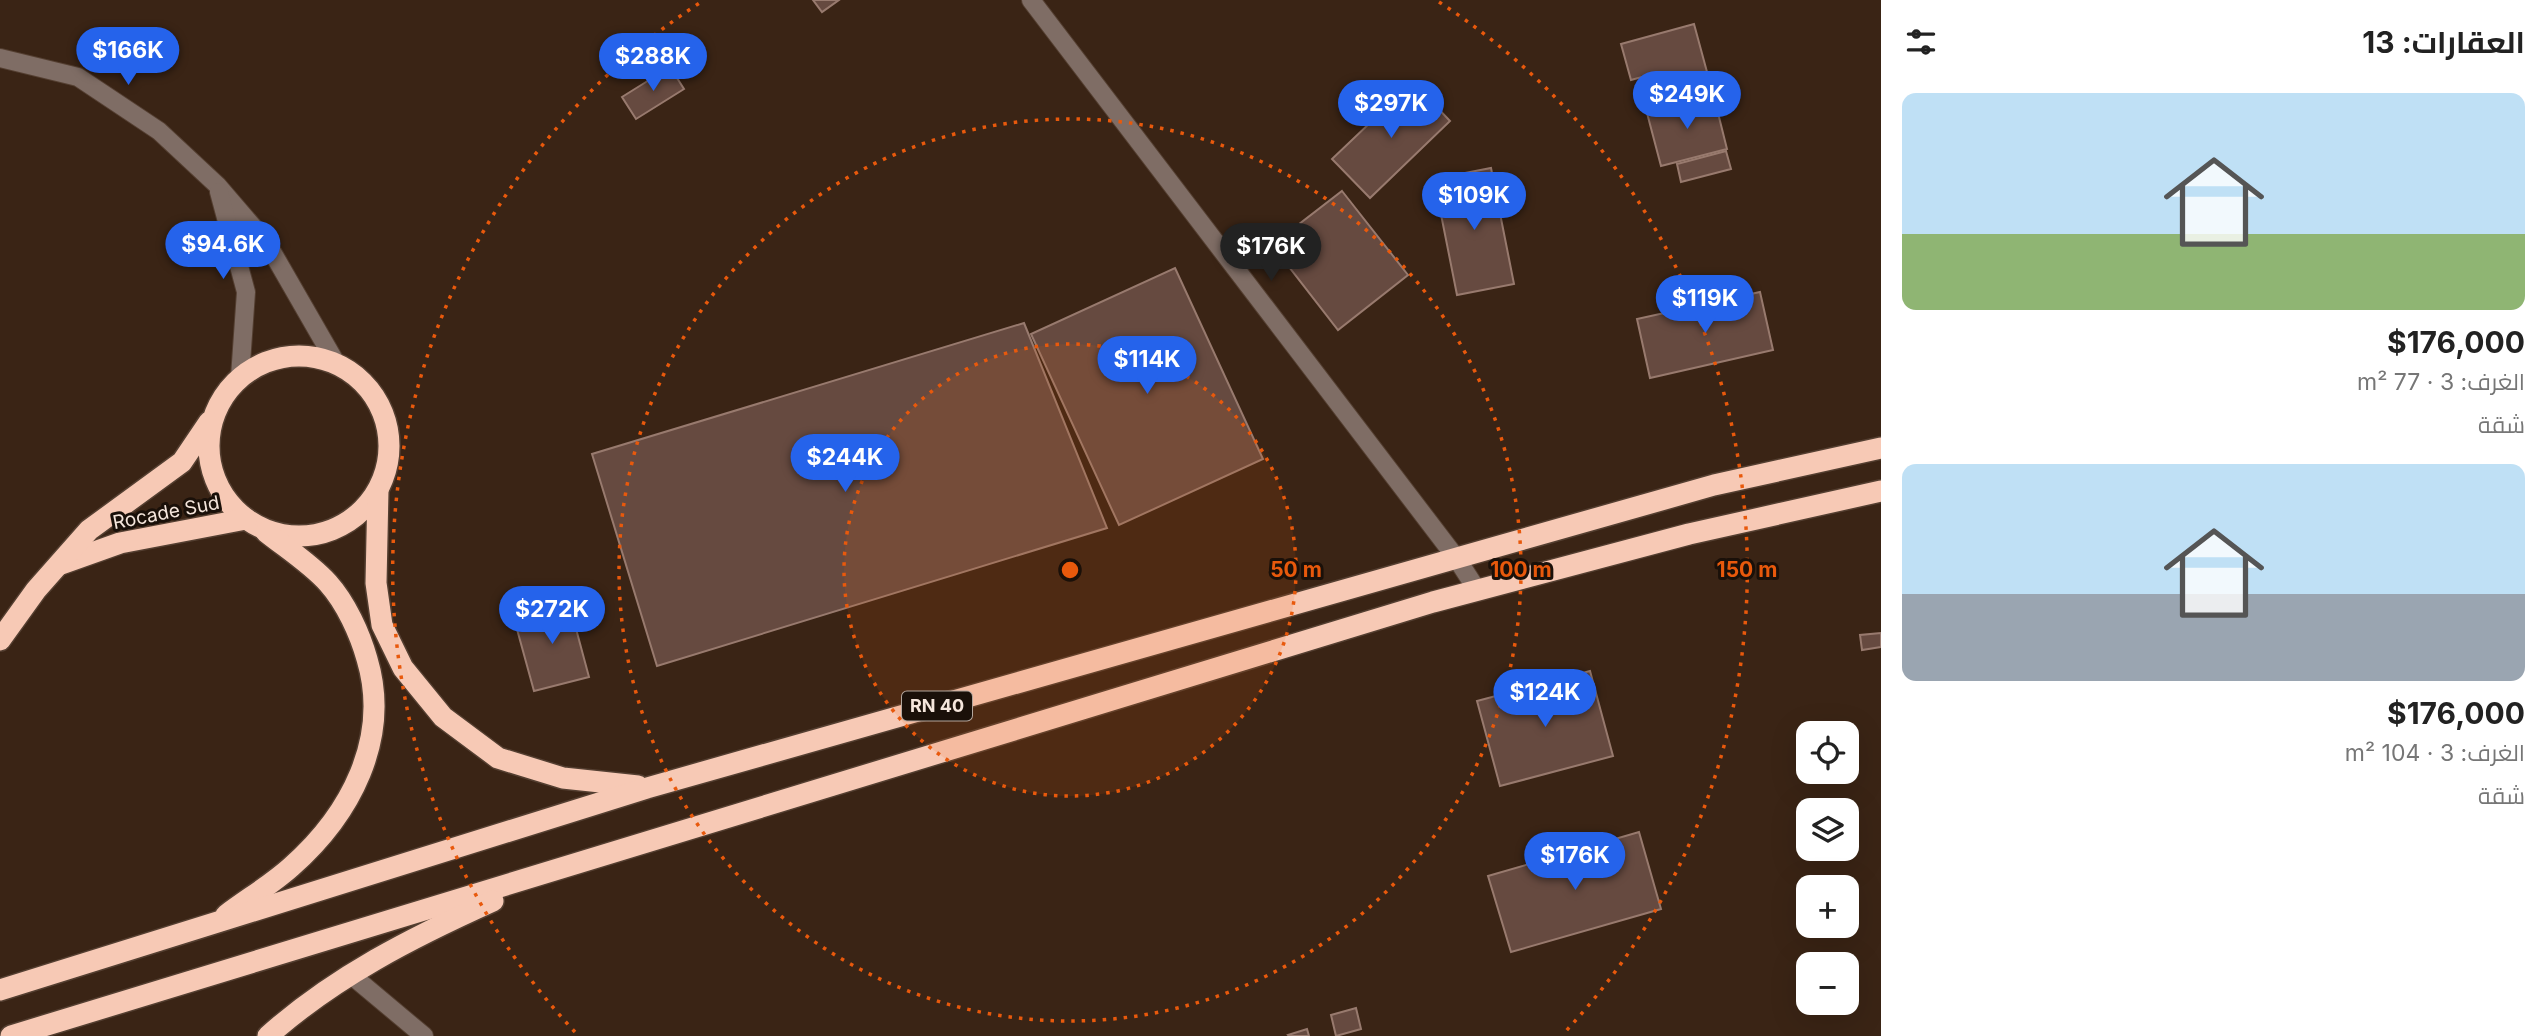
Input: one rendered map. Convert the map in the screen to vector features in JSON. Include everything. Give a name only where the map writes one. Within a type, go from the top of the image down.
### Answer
[{"type":"highway","points":[[0,640],[56,566],[89,530],[182,462],[224,394],[240,377],[270,360],[303,355],[336,363],[361,380],[379,404],[388,442],[388,462],[377,490],[356,516],[327,531],[294,536],[254,524]]},
{"type":"highway","points":[[212,925],[290,868],[327,831],[358,784],[375,726],[372,676],[360,636],[329,583],[225,498],[212,472],[208,443],[214,414]]},
{"type":"highway","name":"RN 40","points":[[0,990],[647,788],[1714,485],[1881,449]]},
{"type":"highway","points":[[377,490],[376,583],[382,625],[403,668],[443,717],[498,758],[563,778],[647,788]]},
{"type":"highway","name":"RN 40","points":[[11,1036],[1476,590],[1689,534],[1881,491]]},
{"type":"highway","name":"Rocade Sud","points":[[56,566],[120,543],[254,524]]},
{"type":"highway","points":[[268,1036],[350,974],[432,929],[561,870]]},
{"type":"street","points":[[1031,0],[1457,559],[1476,590]]},
{"type":"street","points":[[0,58],[78,77],[159,131],[217,185],[267,243],[336,363]]},
{"type":"street","points":[[217,185],[246,292],[240,377]]},
{"type":"street","points":[[350,974],[424,1036]]},
{"type":"building","points":[[813,0],[839,0],[822,12]]},
{"type":"building","points":[[1694,24],[1713,94],[1652,111],[1642,77],[1631,80],[1621,44]]},
{"type":"building","points":[[670,67],[684,89],[636,119],[622,97]]},
{"type":"building","points":[[1413,82],[1450,121],[1370,198],[1332,159]]},
{"type":"building","points":[[1714,97],[1727,149],[1661,166],[1647,113]]},
{"type":"building","points":[[1726,151],[1731,169],[1681,182],[1677,164]]},
{"type":"building","points":[[1491,168],[1514,284],[1457,295],[1434,179]]},
{"type":"building","points":[[1342,191],[1408,275],[1338,330],[1272,245]]},
{"type":"building","points":[[1175,268],[1263,459],[1119,525],[1031,334]]},
{"type":"building","points":[[1760,292],[1773,350],[1650,378],[1637,319]]},
{"type":"building","points":[[1024,323],[1107,528],[657,666],[592,454]]},
{"type":"building","points":[[568,599],[589,677],[534,691],[515,622],[538,615],[536,607]]},
{"type":"building","points":[[1881,633],[1881,647],[1862,650],[1860,635]]},
{"type":"building","points":[[1590,671],[1613,756],[1500,786],[1477,701]]},
{"type":"building","points":[[1639,832],[1661,909],[1511,952],[1488,876]]},
{"type":"building","points":[[1356,1008],[1361,1029],[1336,1036],[1331,1015]]},
{"type":"building","points":[[1307,1029],[1309,1036],[1288,1035]]}]
